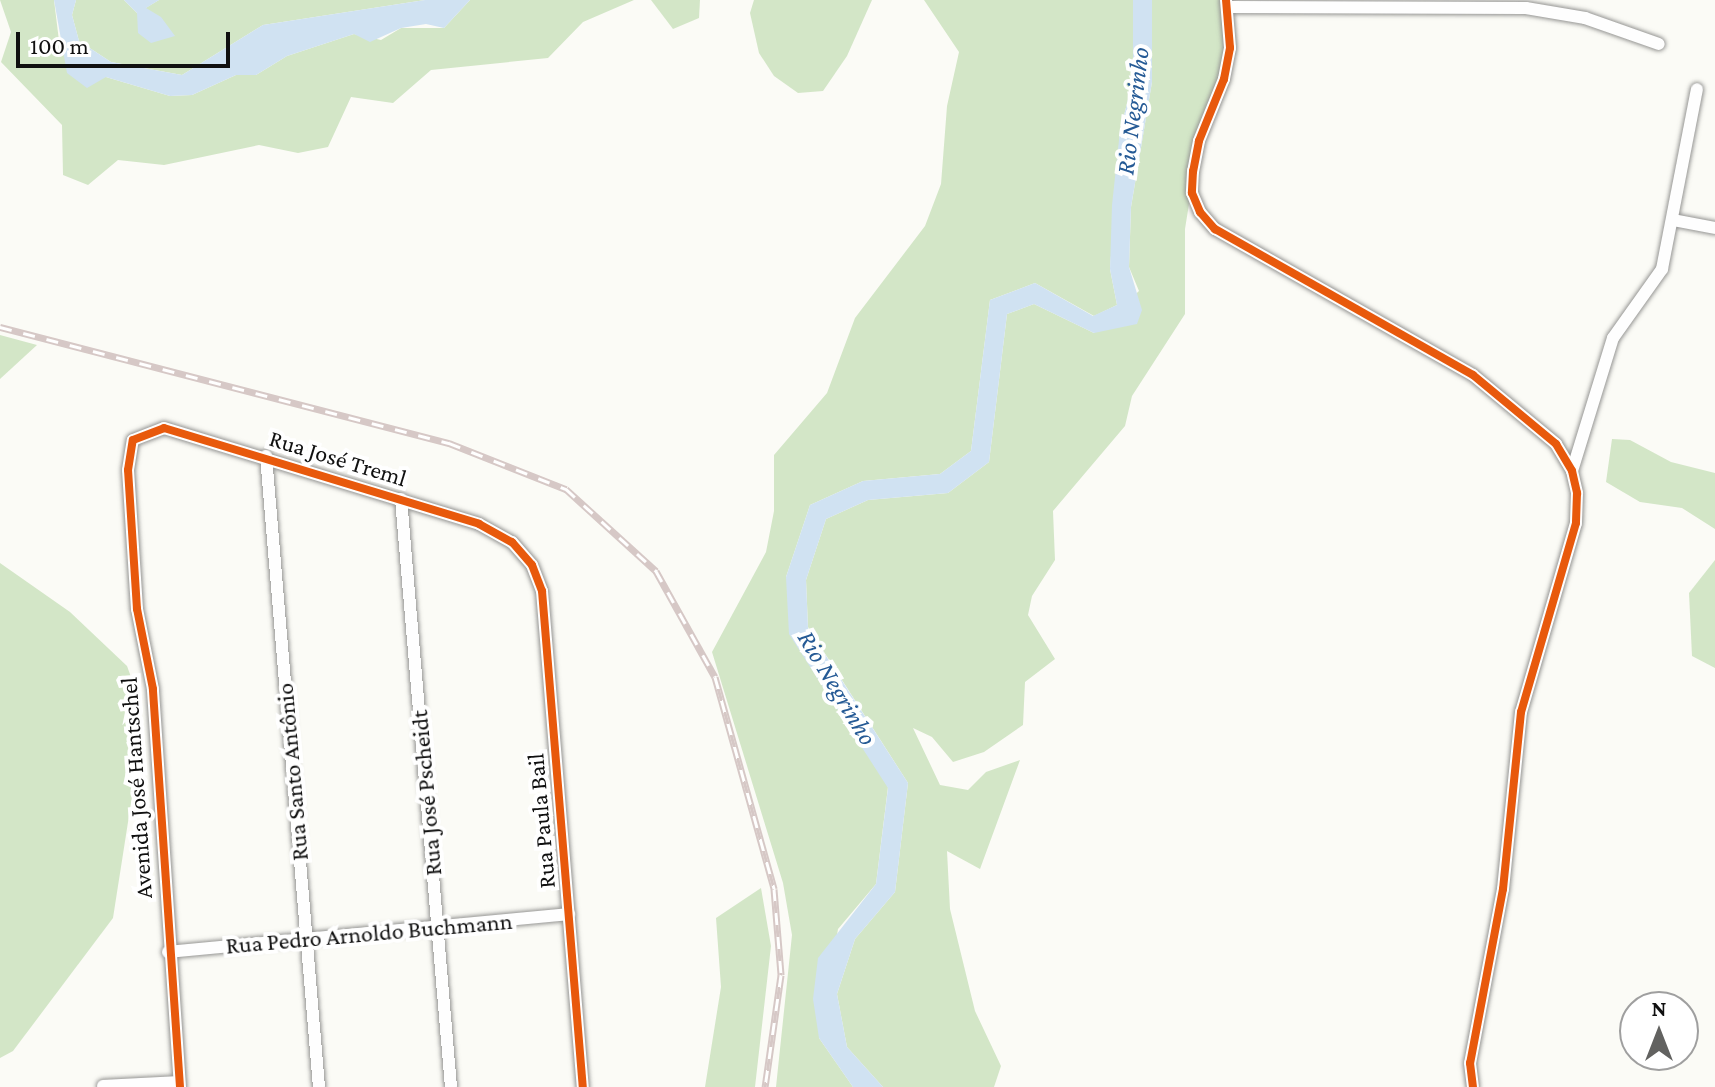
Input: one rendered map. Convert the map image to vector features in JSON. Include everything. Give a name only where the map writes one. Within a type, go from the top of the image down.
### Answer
[{"type":"street","points":[[1572,471],[1556,444],[1473,375],[1215,229],[1200,212],[1192,193],[1199,141],[1224,79],[1230,48],[1227,4],[1526,4],[1585,18],[1659,44]]},
{"type":"street","points":[[1473,1087],[1477,1012],[1503,889],[1521,712],[1576,523],[1572,471],[1613,338],[1662,269],[1697,89]]},
{"type":"street","points":[[1673,220],[1715,228]]},
{"type":"street","name":"Rua José Treml","points":[[133,440],[164,428],[266,456],[499,533],[525,555]]},
{"type":"street","name":"Avenida José Hantschel","points":[[133,440],[128,470],[135,587],[153,689],[179,1084]]},
{"type":"street","name":"Rua Santo Antônio","points":[[266,456],[319,1087]]},
{"type":"street","name":"Rua José Pscheidt","points":[[401,499],[451,1087]]},
{"type":"street","name":"Rua Paula Bail","points":[[525,555],[542,591],[583,1087]]},
{"type":"street","name":"Rua Pedro Arnoldo Buchmann","points":[[168,952],[569,914]]},
{"type":"street","points":[[103,1086],[179,1084]]},
{"type":"green space","points":[[0,0],[54,0],[60,49],[106,77],[170,96],[192,95],[236,75],[256,75],[287,56],[354,34],[381,40],[401,28],[444,28],[470,0],[634,0],[583,22],[548,58],[431,70],[393,103],[351,97],[328,147],[298,153],[259,145],[164,165],[118,160],[88,185],[63,175],[62,125],[1,62],[11,32]]},
{"type":"green space","points":[[76,0],[124,0],[137,13],[159,0],[425,0],[263,25],[182,75],[111,62],[79,41],[72,15]]},
{"type":"green space","points":[[651,0],[700,0],[699,18],[673,29]]},
{"type":"green space","points":[[754,0],[872,0],[847,56],[823,91],[798,93],[774,76],[759,53],[750,13]]},
{"type":"green space","points":[[924,0],[1133,0],[1133,80],[1120,131],[1110,269],[1117,305],[1094,316],[1035,283],[990,300],[971,451],[940,474],[863,481],[810,505],[786,577],[828,689],[888,787],[876,884],[838,929],[819,1038],[853,1087],[776,1087],[792,935],[783,883],[712,652],[766,552],[774,511],[774,455],[827,393],[855,318],[925,226],[941,184],[947,106],[959,52]]},
{"type":"green space","points":[[1152,0],[1226,0],[1230,48],[1199,141],[1185,229],[1185,314],[1132,396],[1125,426],[1053,511],[1055,560],[1032,596],[1028,615],[1055,659],[1025,682],[1023,725],[984,752],[953,762],[932,737],[913,728],[940,785],[968,790],[986,772],[1020,760],[980,869],[947,851],[950,909],[975,1011],[1001,1066],[994,1087],[883,1087],[847,1047],[837,994],[855,939],[895,892],[908,783],[808,627],[806,580],[826,519],[868,500],[948,493],[989,462],[1007,314],[1034,304],[1094,333],[1139,291],[1129,267],[1131,207],[1152,82]]},
{"type":"green space","points":[[0,335],[37,345],[0,379]]},
{"type":"green space","points":[[1612,439],[1630,440],[1671,462],[1715,473],[1715,529],[1682,508],[1640,502],[1606,482]]},
{"type":"green space","points":[[1715,560],[1715,668],[1692,656],[1689,593]]},
{"type":"green space","points":[[0,563],[70,612],[127,666],[139,699],[141,739],[113,918],[13,1051],[0,1058]]},
{"type":"green space","points":[[761,888],[771,946],[755,1087],[705,1087],[721,987],[716,918]]},
{"type":"water","points":[[54,0],[76,0],[72,15],[79,41],[111,62],[182,75],[263,25],[425,0],[470,0],[444,28],[426,24],[401,28],[370,42],[354,34],[287,56],[256,75],[236,75],[192,95],[170,96],[106,77],[87,88],[67,73]]},
{"type":"water","points":[[124,0],[159,0],[146,8],[161,17],[175,36],[151,43],[138,33],[137,13]]},
{"type":"water","name":"Rio Negrinho","points":[[1133,0],[1152,0],[1152,82],[1131,207],[1129,267],[1142,310],[1137,324],[1094,333],[1034,304],[1007,314],[989,462],[948,493],[868,500],[826,519],[806,580],[808,628],[908,783],[895,892],[855,939],[837,994],[847,1047],[883,1087],[853,1087],[819,1038],[813,999],[818,958],[876,884],[888,788],[789,634],[786,577],[810,505],[863,481],[940,474],[971,451],[990,300],[1035,283],[1093,316],[1117,305],[1110,269],[1112,205],[1120,131],[1133,80]]},
{"type":"railway","points":[[0,327],[449,443],[566,489],[656,571],[715,677],[774,889],[781,975],[765,1087]]},
{"type":"cycle path","points":[[1226,0],[1230,48],[1224,79],[1199,141],[1193,171],[1192,193],[1200,212],[1215,229],[1473,375],[1556,444],[1572,471],[1577,493],[1576,523],[1521,712],[1503,889],[1470,1063],[1473,1087]]},
{"type":"cycle path","points":[[180,1087],[153,689],[137,609],[128,470],[133,440],[164,428],[479,524],[512,542],[532,565],[542,591],[583,1087]]}]
